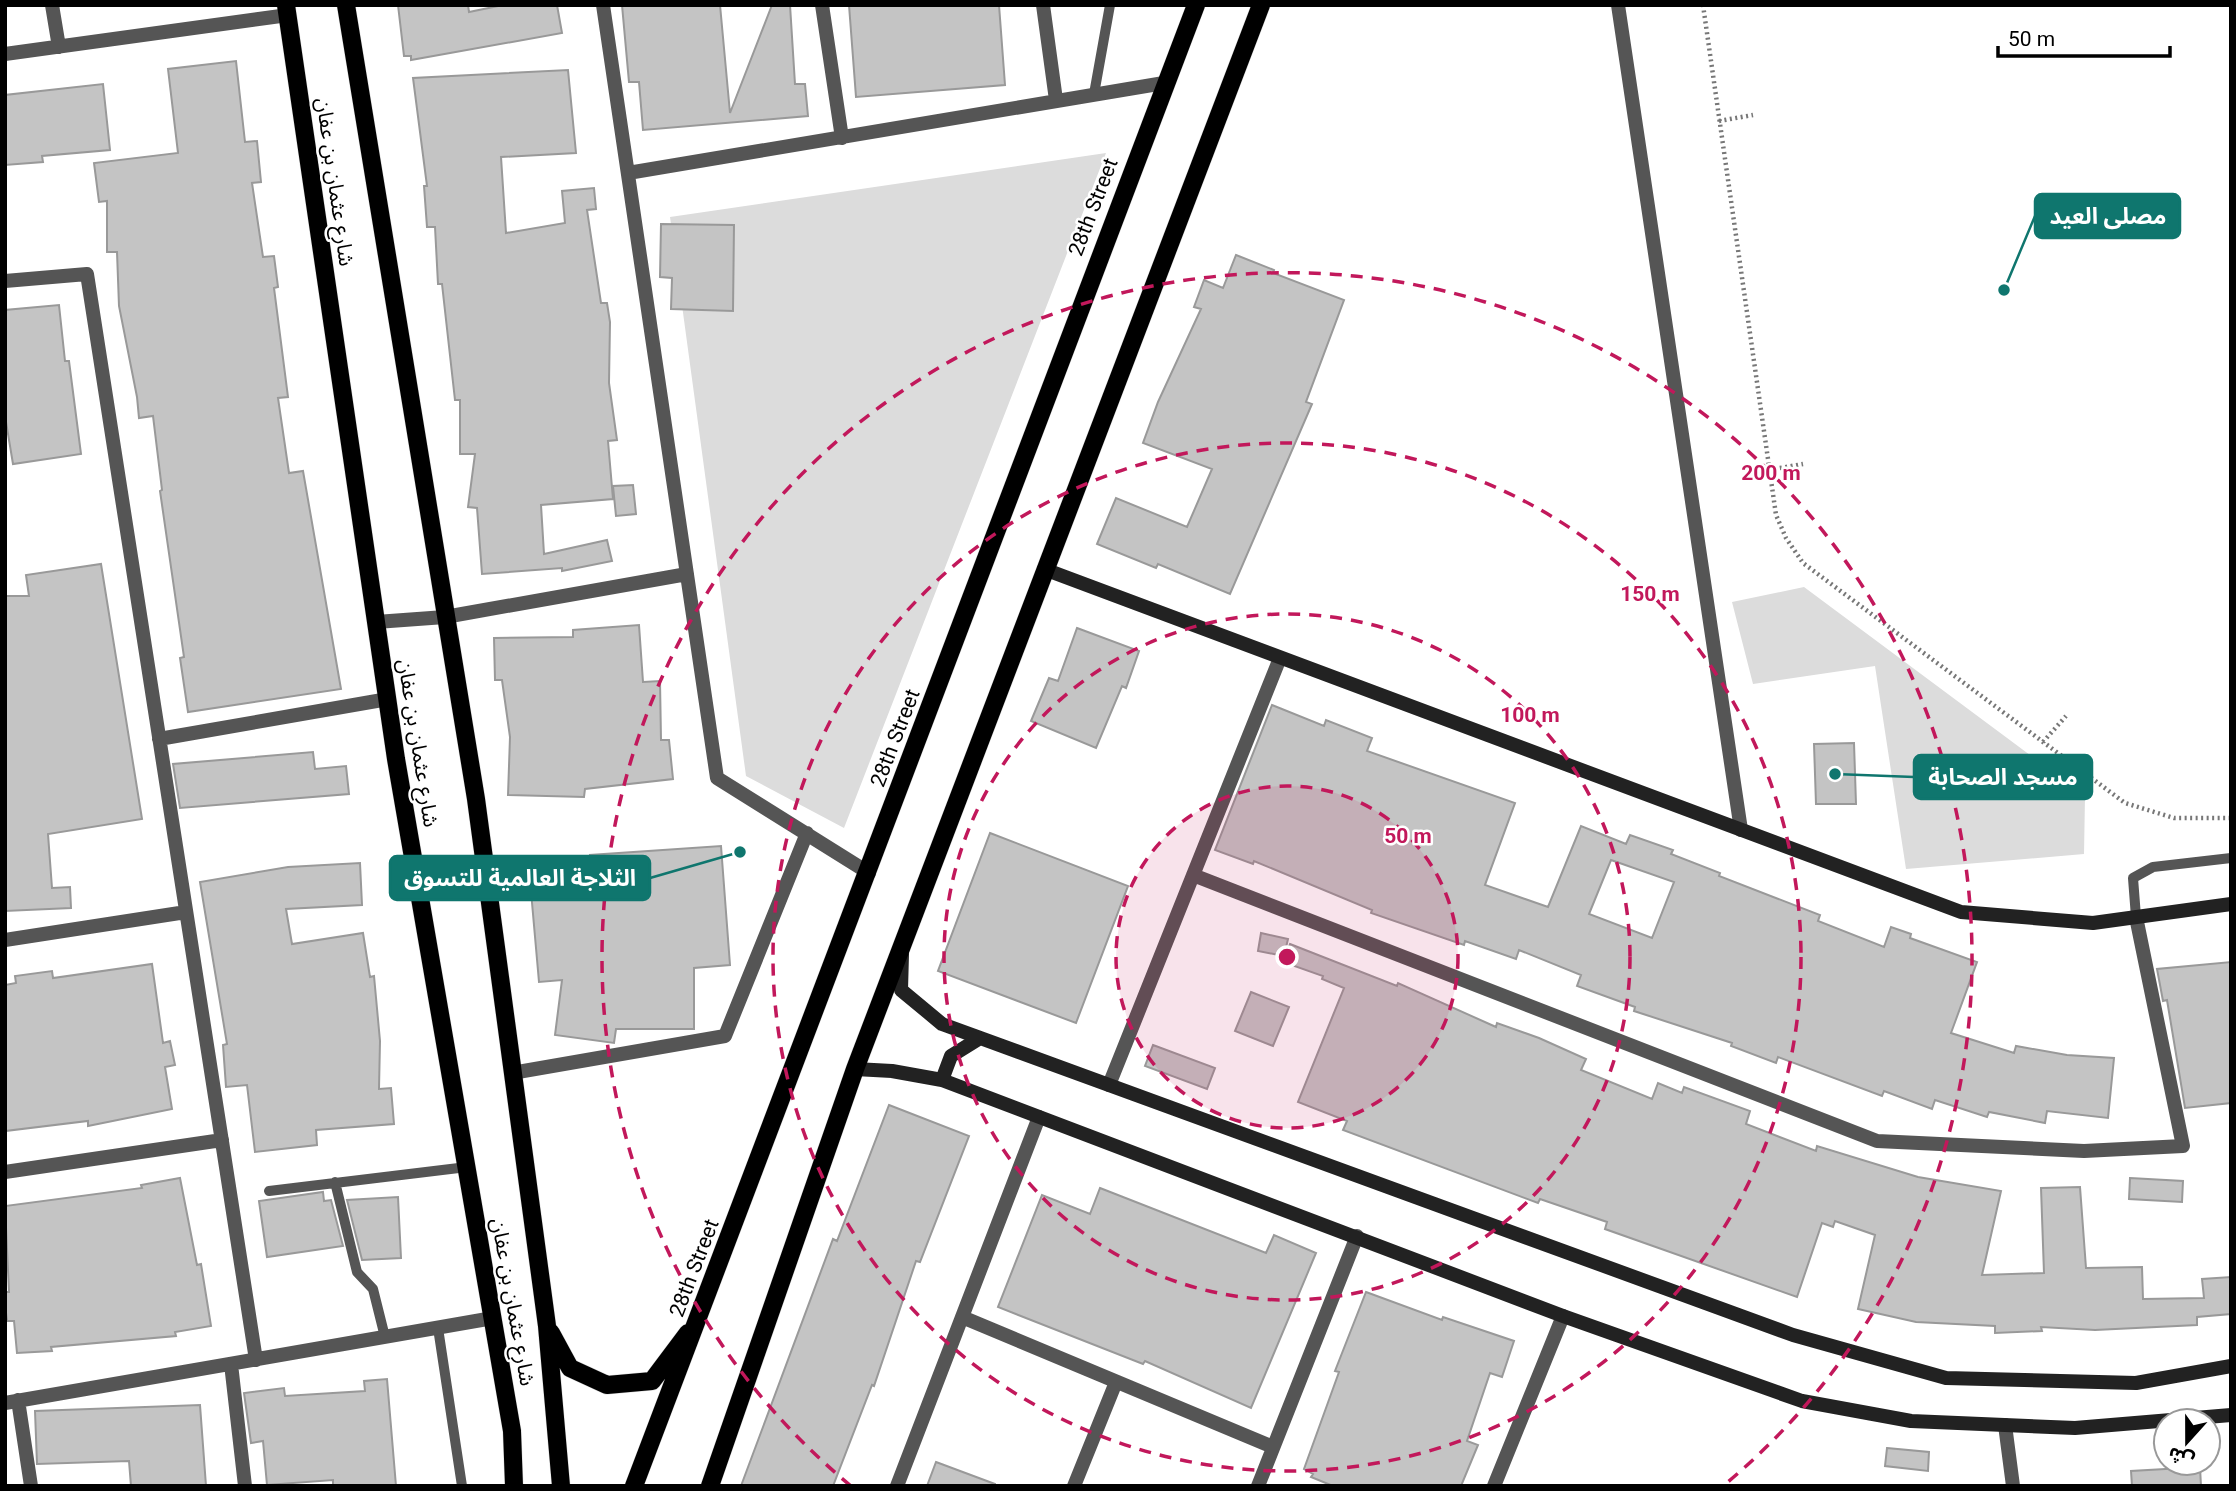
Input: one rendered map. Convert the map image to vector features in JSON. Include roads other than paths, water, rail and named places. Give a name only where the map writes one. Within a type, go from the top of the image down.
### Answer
[{"type":"main road","name":"شارع عثمان بن عفان","points":[[346,5],[476,799],[547,1326],[561,1486]]},
{"type":"main road","name":"28th Street","points":[[634,1486],[869,873],[1164,83],[1196,5]]},
{"type":"main road","points":[[709,1484],[855,1069],[1261,5]]},
{"type":"main road","name":"شارع عثمان بن عفان","points":[[287,10],[388,699],[512,1431],[514,1486]]},
{"type":"main road","points":[[547,1326],[569,1368],[607,1385],[652,1381],[699,1320]]},
{"type":"street","points":[[52,5],[59,47]]},
{"type":"street","points":[[603,5],[717,778],[869,873]]},
{"type":"street","points":[[822,5],[842,138]]},
{"type":"street","points":[[1044,5],[1056,100]]},
{"type":"street","points":[[1618,5],[1741,830]]},
{"type":"street","points":[[5,54],[287,10]]},
{"type":"street","points":[[628,173],[1164,83]]},
{"type":"street","points":[[5,281],[87,274],[256,1360]]},
{"type":"street","points":[[1044,569],[1961,912],[2093,923],[2231,904]]},
{"type":"street","points":[[376,622],[445,617],[687,573]]},
{"type":"street","points":[[1109,1085],[1280,658]]},
{"type":"street","points":[[159,739],[388,699]]},
{"type":"street","points":[[512,1073],[725,1036],[807,833]]},
{"type":"street","points":[[1193,875],[1877,1141],[2084,1151],[2183,1146],[2136,917]]},
{"type":"street","points":[[5,940],[186,912]]},
{"type":"street","points":[[902,951],[901,990],[942,1024],[1793,1335],[1946,1378],[2136,1383],[2231,1366]]},
{"type":"street","points":[[942,1080],[951,1056],[980,1038]]},
{"type":"street","points":[[855,1069],[892,1070],[942,1080],[1563,1316],[1802,1401],[1911,1421],[2074,1428],[2231,1415]]},
{"type":"street","points":[[897,1486],[1038,1116]]},
{"type":"street","points":[[5,1172],[222,1140]]},
{"type":"street","points":[[1258,1486],[1357,1236]]},
{"type":"street","points":[[1494,1486],[1563,1316]]},
{"type":"street","points":[[962,1317],[1273,1447]]},
{"type":"street","points":[[32,1486],[12,1402],[493,1318]]},
{"type":"street","points":[[231,1364],[245,1486]]},
{"type":"street","points":[[1074,1486],[1116,1382]]},
{"type":"street","points":[[2005,1425],[2013,1486]]},
{"type":"lane","points":[[1094,94],[1110,5]]},
{"type":"lane","points":[[2136,917],[2133,878],[2153,866],[2231,858]]},
{"type":"lane","points":[[269,1191],[467,1167]]},
{"type":"lane","points":[[335,1182],[357,1272],[373,1289],[385,1337]]},
{"type":"lane","points":[[438,1328],[461,1486]]},
{"type":"place","name":"مصلى العيد","points":[[2004,290]]},
{"type":"place","name":"مسجد الصحابة","points":[[1835,774]]},
{"type":"place","name":"الثلاجة العالمية للتسوق","points":[[740,852]]}]
